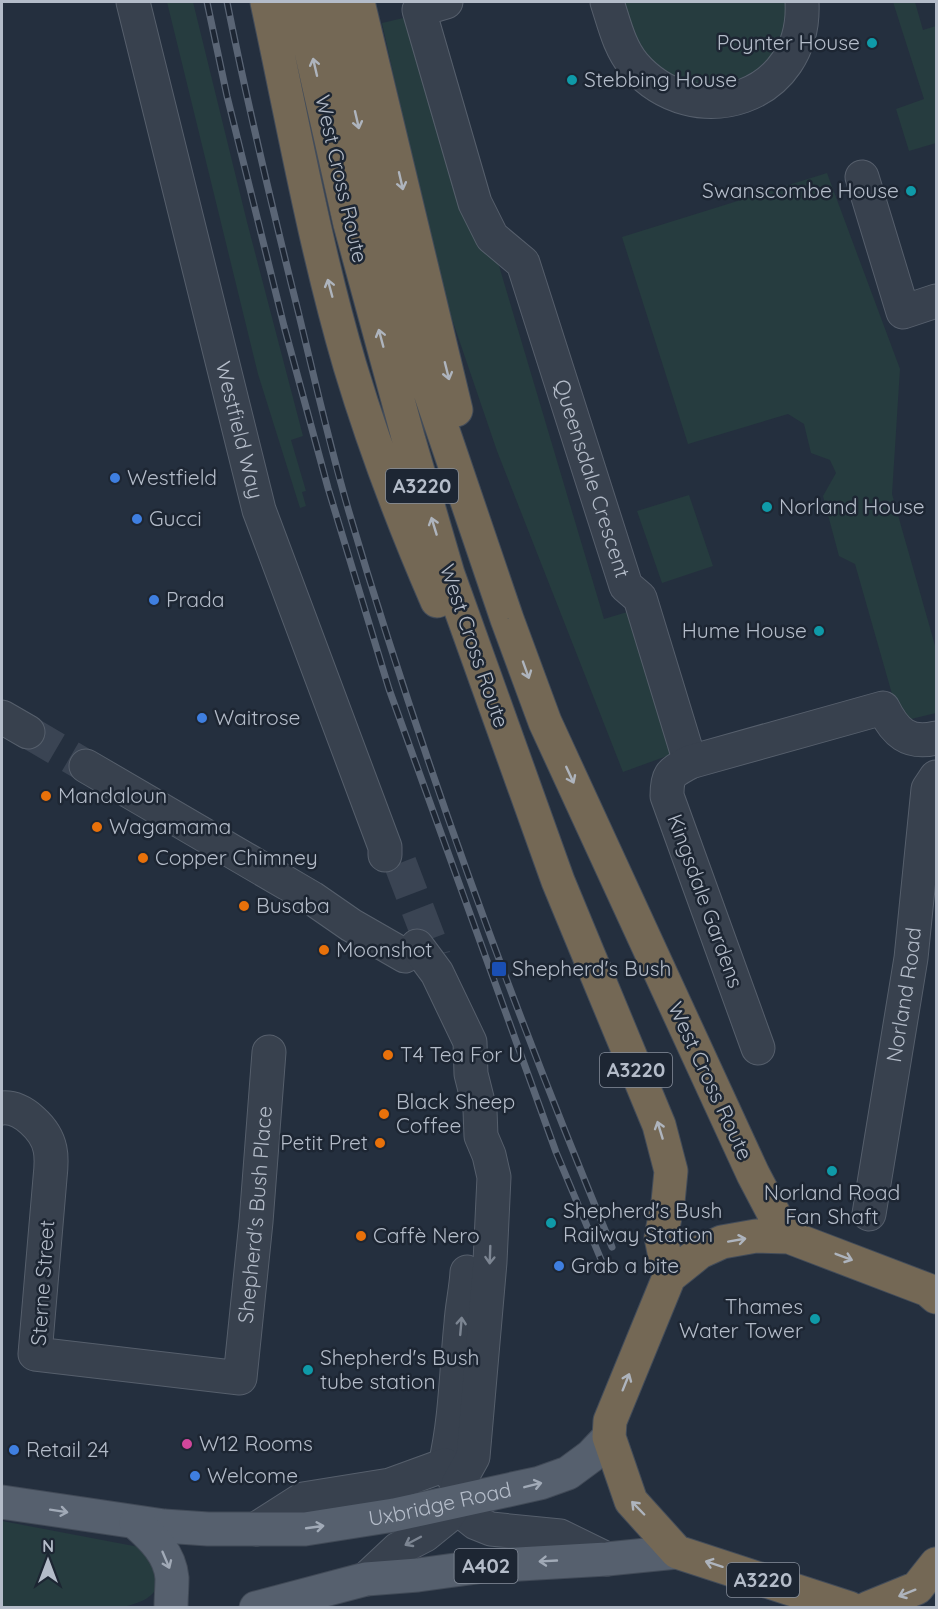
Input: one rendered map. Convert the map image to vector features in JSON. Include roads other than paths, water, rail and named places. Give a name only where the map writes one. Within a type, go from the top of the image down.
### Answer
[{"type":"highway","name":"A3220","points":[[267,2],[321,254],[350,365],[376,445],[428,580],[558,881]]},
{"type":"highway","name":"West Cross Route","points":[[300,2],[350,224],[448,574],[558,881],[659,1125],[671,1171],[661,1237],[669,1277]]},
{"type":"highway","name":"West Cross Route","points":[[332,2],[390,260],[419,360],[507,619],[550,733],[753,1174],[789,1237]]},
{"type":"highway","name":"A3220","points":[[358,2],[507,619]]},
{"type":"highway","points":[[609,1437],[610,1421],[669,1277],[700,1252],[722,1242],[756,1236],[789,1237],[933,1293]]},
{"type":"highway","name":"A3220","points":[[609,1437],[631,1501],[677,1552],[849,1608]]},
{"type":"highway","points":[[868,1608],[917,1588],[936,1564]]},
{"type":"main road","name":"Uxbridge Road","points":[[2,1502],[136,1523],[208,1529],[305,1529],[394,1515],[453,1484],[540,1483],[568,1473],[591,1456],[609,1437]]},
{"type":"main road","points":[[136,1523],[159,1546],[169,1562],[172,1576],[171,1608]]},
{"type":"main road","name":"A402","points":[[256,1608],[366,1579],[511,1563],[607,1559],[677,1552]]},
{"type":"street","name":"Westfield Way","points":[[133,2],[260,510],[390,855]]},
{"type":"street","name":"Queensdale Crescent","points":[[447,2],[419,10],[475,203],[492,237],[523,263],[626,586],[640,598],[690,762]]},
{"type":"street","points":[[607,2],[625,53],[636,67],[651,80],[671,92],[710,102],[736,98],[757,90],[783,69],[791,57],[800,34],[803,15],[802,2]]},
{"type":"street","points":[[862,177],[903,312],[936,301]]},
{"type":"street","points":[[690,762],[884,708],[892,725],[910,738],[927,740],[936,738]]},
{"type":"street","name":"Kingsdale Gardens","points":[[690,762],[671,773],[667,781],[667,796],[758,1048]]},
{"type":"street","points":[[86,766],[312,898],[351,925],[423,958],[470,1042],[471,1074],[480,1110],[481,1136],[489,1155],[494,1177],[490,1262],[473,1457],[453,1484],[446,1518],[436,1527],[398,1549],[366,1579]]},
{"type":"street","name":"Norland Road","points":[[869,1214],[911,958],[928,789],[936,777]]},
{"type":"street","name":"Shepherd's Bush Place","points":[[240,1378],[256,1222],[269,1052]]},
{"type":"street","name":"Sterne Street","points":[[2,1108],[10,1107],[23,1113],[39,1128],[51,1150],[35,1354],[240,1378]]},
{"type":"street","points":[[453,1484],[466,1515],[476,1523],[491,1529],[560,1536],[607,1559]]},
{"type":"tunnel","points":[[28,732],[86,766]]},
{"type":"tunnel","points":[[400,863],[434,956]]},
{"type":"railway","points":[[207,2],[227,96],[284,326],[328,488],[389,689],[556,1152],[605,1269]]},
{"type":"railway","points":[[227,2],[261,159],[335,463],[377,606],[471,883],[575,1157],[612,1247]]},
{"type":"place","name":"Poynter House","points":[[872,43]]},
{"type":"place","name":"Stebbing House","points":[[572,80]]},
{"type":"place","name":"Swanscombe House","points":[[911,191]]},
{"type":"place","name":"Westfield","points":[[115,478]]},
{"type":"place","name":"Norland House","points":[[767,507]]},
{"type":"place","name":"Gucci","points":[[137,519]]},
{"type":"place","name":"Prada","points":[[154,600]]},
{"type":"place","name":"Hume House","points":[[819,631]]},
{"type":"place","name":"Waitrose","points":[[202,718]]},
{"type":"place","name":"Mandaloun","points":[[46,796]]},
{"type":"place","name":"Wagamama","points":[[97,827]]},
{"type":"place","name":"Copper Chimney","points":[[143,858]]},
{"type":"place","name":"Busaba","points":[[244,906]]},
{"type":"place","name":"Moonshot","points":[[324,950]]},
{"type":"place","name":"Shepherd's Bush","points":[[499,969]]},
{"type":"place","name":"T4 Tea For U","points":[[388,1055]]},
{"type":"place","name":"Black Sheep Coffee","points":[[384,1114]]},
{"type":"place","name":"Petit Pret","points":[[380,1143]]},
{"type":"place","name":"Norland Road Fan Shaft","points":[[832,1171]]},
{"type":"place","name":"Shepherd's Bush Railway Station","points":[[551,1223]]},
{"type":"place","name":"Caffè Nero","points":[[361,1236]]},
{"type":"place","name":"Grab a bite","points":[[559,1266]]},
{"type":"place","name":"Thames Water Tower","points":[[815,1319]]},
{"type":"place","name":"Shepherd's Bush tube station","points":[[308,1370]]},
{"type":"place","name":"W12 Rooms","points":[[187,1444]]},
{"type":"place","name":"Retail 24","points":[[14,1450]]},
{"type":"place","name":"Welcome","points":[[195,1476]]}]
